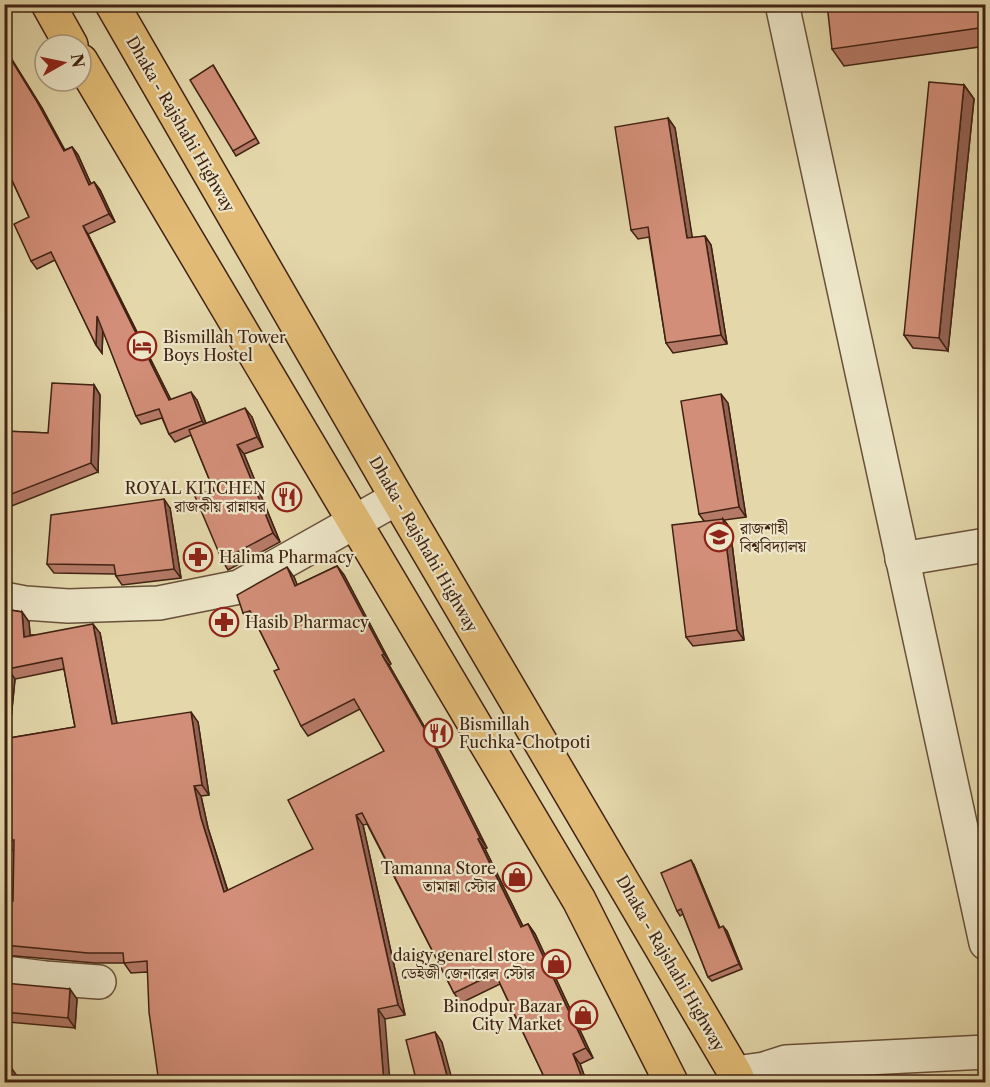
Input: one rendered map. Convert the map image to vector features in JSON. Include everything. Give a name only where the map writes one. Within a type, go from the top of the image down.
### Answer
[{"type":"highway","points":[[48,4],[64,33]]},
{"type":"highway","name":"Dhaka - Rajshahi Highway","points":[[112,4],[397,498],[737,1078]]},
{"type":"highway","points":[[93,81],[579,900],[671,1083]]},
{"type":"street","points":[[782,4],[986,943]]},
{"type":"street","points":[[4,599],[68,606],[159,603],[239,586],[397,498]]},
{"type":"street","points":[[902,559],[986,545]]},
{"type":"street","points":[[4,973],[99,982]]},
{"type":"street","points":[[737,1078],[786,1062],[986,1052]]},
{"type":"building","points":[[827,4],[986,4],[986,27],[832,49]]},
{"type":"building","points":[[4,48],[64,151],[72,147],[89,185],[94,182],[109,214],[83,226],[169,400],[191,392],[202,421],[169,434],[159,409],[136,416],[97,316],[96,345],[51,252],[31,261],[14,224],[29,217],[4,163]]},
{"type":"building","points":[[213,65],[256,138],[233,151],[190,80]]},
{"type":"building","points":[[929,82],[964,85],[939,338],[904,335]]},
{"type":"building","points":[[668,118],[687,238],[705,236],[721,335],[666,343],[648,227],[631,230],[615,127]]},
{"type":"building","points":[[52,383],[94,385],[91,463],[4,497],[4,431],[48,433]]},
{"type":"building","points":[[721,394],[739,507],[699,514],[681,401]]},
{"type":"building","points":[[245,408],[257,437],[237,445],[273,533],[222,560],[194,494],[214,491],[189,430]]},
{"type":"building","points":[[164,499],[174,569],[116,576],[114,565],[47,564],[51,515]]},
{"type":"building","points":[[723,519],[737,630],[686,637],[672,525]]},
{"type":"building","points":[[337,566],[384,654],[382,655],[433,744],[521,927],[528,924],[586,1048],[573,1054],[584,1083],[547,1083],[495,973],[454,993],[362,813],[356,815],[398,1005],[378,1009],[384,1083],[159,1083],[149,1012],[147,961],[124,963],[123,953],[88,953],[4,945],[4,900],[13,901],[14,840],[4,840],[4,739],[75,727],[62,658],[8,669],[4,704],[4,609],[22,612],[24,637],[93,624],[112,724],[191,712],[202,785],[194,786],[201,818],[224,892],[313,849],[288,800],[384,751],[354,699],[301,726],[274,671],[279,669],[250,611],[243,613],[237,595],[287,567],[295,586]]},
{"type":"building","points":[[981,612],[986,612],[986,638]]},
{"type":"building","points":[[691,860],[719,928],[723,926],[739,964],[708,977],[681,909],[677,911],[661,873]]},
{"type":"building","points":[[4,983],[70,989],[68,1018],[4,1012]]},
{"type":"building","points":[[435,1032],[449,1083],[417,1083],[406,1040]]},
{"type":"building","points":[[4,1066],[10,1066],[8,1083],[4,1083]]},
{"type":"building","points":[[791,1076],[792,1083],[762,1083]]},
{"type":"place","name":"Bismillah Tower Boys Hostel","points":[[142,346]]},
{"type":"place","name":"ROYAL KITCHEN রাজকীয় রান্নাঘর","points":[[287,497]]},
{"type":"place","name":"রাজশাহী বিশ্ববিদ্যালয়","points":[[719,537]]},
{"type":"place","name":"Halima Pharmacy","points":[[198,557]]},
{"type":"place","name":"Hasib Pharmacy","points":[[224,622]]},
{"type":"place","name":"Bismillah Fuchka-Chotpoti","points":[[438,733]]},
{"type":"place","name":"Tamanna Store তামান্না স্টোর","points":[[517,877]]},
{"type":"place","name":"daigy genarel store ডেইজী জেনারেল স্টোর","points":[[556,964]]},
{"type":"place","name":"Binodpur Bazar City Market","points":[[583,1015]]}]
